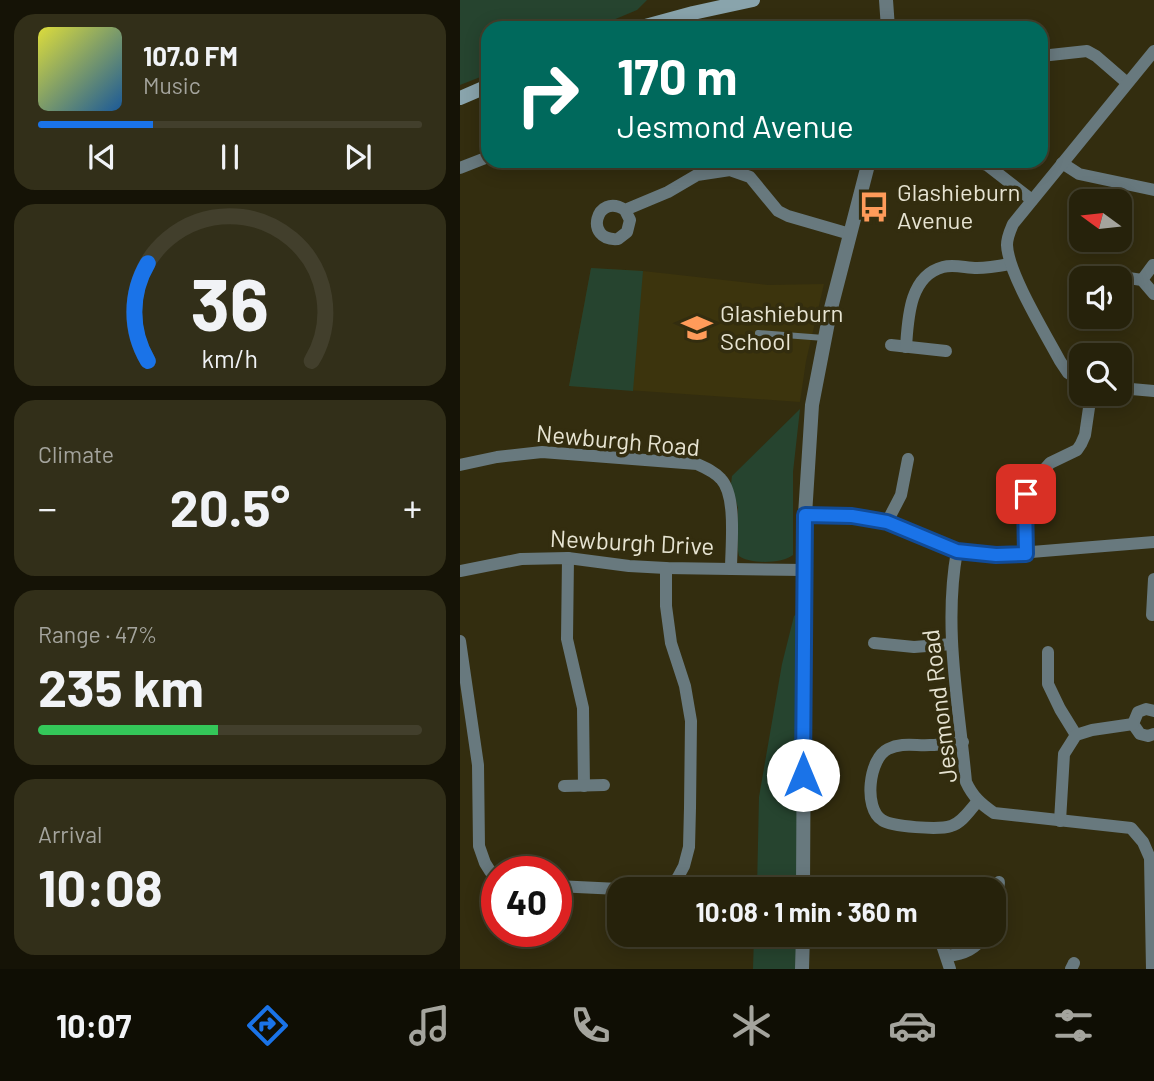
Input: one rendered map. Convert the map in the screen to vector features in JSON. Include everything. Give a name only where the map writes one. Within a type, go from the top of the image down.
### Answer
[{"type":"main road","points":[[655,21],[691,6],[753,0]]},
{"type":"main road","points":[[460,98],[481,89]]},
{"type":"street","points":[[886,0],[888,21]]},
{"type":"street","points":[[1048,55],[1086,51],[1096,56],[1126,82]]},
{"type":"street","points":[[1069,374],[1010,264],[1008,233],[1126,82],[1154,51]]},
{"type":"street","points":[[460,168],[481,160]]},
{"type":"street","points":[[1062,163],[1079,174],[1154,190]]},
{"type":"street","points":[[803,877],[805,515],[812,405],[824,338],[867,168]]},
{"type":"street","points":[[991,168],[1032,200]]},
{"type":"street","points":[[625,209],[668,192],[697,175],[722,169],[750,177],[777,211],[850,234]]},
{"type":"street","points":[[906,347],[909,310],[922,281],[933,272],[943,267],[977,268],[1010,264]]},
{"type":"street","points":[[1142,280],[1153,265]]},
{"type":"street","points":[[1132,279],[1142,280],[1154,294]]},
{"type":"street","points":[[891,345],[946,351]]},
{"type":"street","points":[[1132,389],[1154,391]]},
{"type":"street","points":[[1026,554],[1025,501],[1029,486],[1050,463],[1077,450],[1085,435],[1089,406]]},
{"type":"street","name":"Newburgh Road","points":[[460,465],[508,455],[542,452],[697,464],[712,471],[723,481],[728,493],[731,509],[731,569]]},
{"type":"street","points":[[887,522],[900,495],[908,459]]},
{"type":"street","points":[[805,515],[852,516],[887,522],[957,551],[996,555],[1154,542]]},
{"type":"street","name":"Jesmond Road","points":[[957,551],[951,594],[952,644],[966,782],[978,801],[994,813],[1131,828],[1143,842],[1150,858],[1152,969]]},
{"type":"street","points":[[568,558],[567,639],[583,708],[584,786]]},
{"type":"street","name":"Newburgh Drive","points":[[460,571],[521,559],[568,558],[666,568],[804,570]]},
{"type":"street","points":[[666,568],[666,606],[671,643],[685,686],[691,720],[689,847],[678,877]]},
{"type":"street","points":[[1148,606],[1154,579]]},
{"type":"street","points":[[460,641],[478,765],[479,846],[483,856]]},
{"type":"street","points":[[874,643],[914,647],[952,644]]},
{"type":"street","points":[[1048,652],[1048,684],[1076,735]]},
{"type":"street","points":[[1133,724],[1138,712],[1146,709],[1154,711]]},
{"type":"street","points":[[1060,821],[1064,754],[1076,735],[1133,724]]},
{"type":"street","points":[[1133,724],[1140,734],[1154,734]]},
{"type":"street","points":[[963,742],[904,744],[888,749],[874,763],[871,794],[873,807],[881,820],[892,824],[949,827],[959,822],[978,801]]},
{"type":"street","points":[[564,786],[604,785]]},
{"type":"street","points":[[572,887],[607,888]]},
{"type":"street","points":[[802,969],[803,947]]},
{"type":"street","points":[[949,963],[975,947]]},
{"type":"lane","points":[[758,333],[824,338]]},
{"type":"shaded area","name":"Glashieburn School","points":[[591,268],[768,285],[824,284],[806,361],[800,402],[569,386]]},
{"type":"green space","points":[[460,0],[647,0],[637,10],[611,21],[481,21],[481,77],[460,85]]},
{"type":"green space","points":[[591,268],[643,271],[633,391],[569,386]]},
{"type":"green space","points":[[800,409],[793,472],[793,555],[774,561],[744,559],[739,556],[738,551],[738,508],[731,484],[732,476]]},
{"type":"green space","points":[[798,613],[797,877],[757,877],[759,797],[782,664],[794,616]]},
{"type":"green space","points":[[754,947],[797,947],[798,969],[753,969]]},
{"type":"place","name":"Glashieburn Avenue","points":[[874,207]]},
{"type":"place","name":"Glashieburn School","points":[[697,328]]},
{"type":"route","points":[[803,775],[805,515],[852,516],[887,522],[957,551],[996,555],[1026,554],[1026,494]]}]
